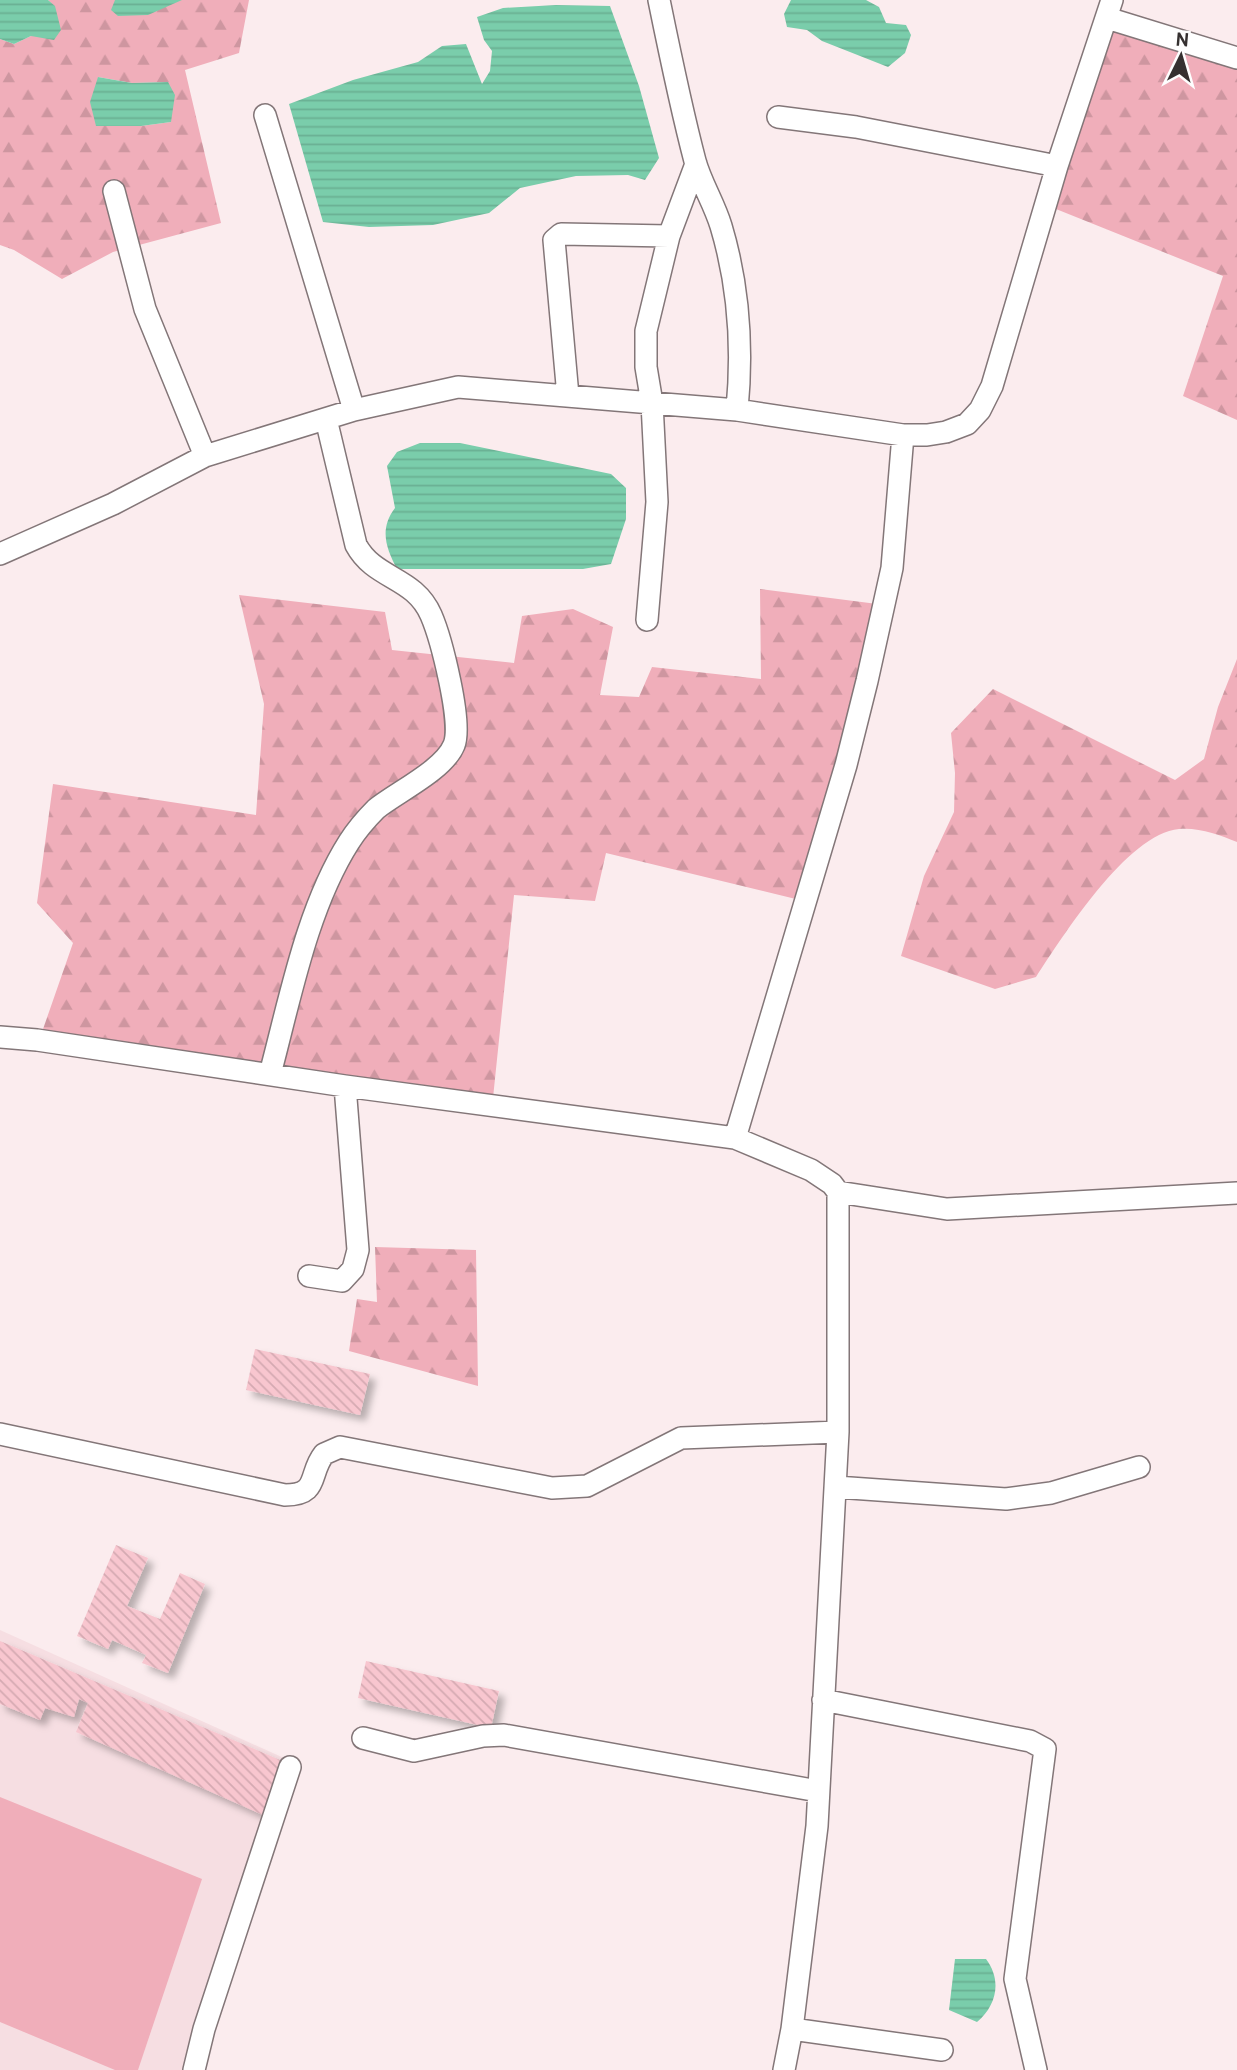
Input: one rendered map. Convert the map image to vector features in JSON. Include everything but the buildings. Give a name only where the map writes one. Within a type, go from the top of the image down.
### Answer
[{"type":"street","points":[[659,0],[696,164],[721,227],[740,324],[742,359],[737,410]]},
{"type":"street","points":[[0,554],[113,504],[205,456],[354,410],[458,387],[737,410],[902,435],[946,432],[967,424],[980,410],[992,386],[1058,166],[1110,9],[1237,58]]},
{"type":"street","points":[[265,115],[354,410]]},
{"type":"street","points":[[778,117],[856,127],[1058,166]]},
{"type":"street","points":[[647,620],[657,502],[652,403],[646,367],[646,331],[669,236],[696,164]]},
{"type":"street","points":[[114,191],[145,309],[205,456]]},
{"type":"street","points":[[568,396],[554,240],[561,234],[669,236]]},
{"type":"street","points":[[270,1074],[302,954],[327,887],[349,842],[375,810],[446,758],[455,744],[456,729],[448,669],[432,616],[421,597],[406,583],[374,568],[363,558],[356,545],[326,419]]},
{"type":"street","points":[[735,1138],[846,765],[867,681],[892,568],[902,435]]},
{"type":"street","points":[[0,1037],[735,1138],[811,1170],[832,1184],[838,1192],[836,1487],[818,1791],[792,2029],[784,2070]]},
{"type":"street","points":[[309,1276],[342,1280],[353,1269],[358,1250],[345,1086]]},
{"type":"street","points":[[838,1192],[947,1209],[1237,1193]]},
{"type":"street","points":[[0,1434],[285,1495],[304,1492],[313,1480],[324,1454],[340,1447],[502,1479],[570,1489],[602,1480],[681,1438],[838,1432]]},
{"type":"street","points":[[836,1487],[1006,1499],[1051,1493],[1139,1467]]},
{"type":"street","points":[[823,1700],[1030,1741],[1045,1749],[1015,1979],[1036,2070]]},
{"type":"street","points":[[363,1738],[402,1751],[414,1751],[483,1736],[504,1735],[818,1791]]},
{"type":"street","points":[[194,2070],[204,2029],[290,1767]]},
{"type":"street","points":[[792,2029],[942,2050]]},
{"type":"shaded area","points":[[0,0],[48,0],[55,6],[61,30],[54,40],[31,36],[14,44],[0,39]]},
{"type":"shaded area","points":[[115,0],[182,0],[148,15],[118,16],[111,10]]},
{"type":"shaded area","points":[[791,0],[866,0],[879,7],[886,23],[906,25],[911,35],[905,53],[888,67],[822,41],[807,30],[787,27],[784,14]]},
{"type":"shaded area","points":[[610,6],[639,86],[659,158],[645,180],[628,175],[576,176],[520,188],[489,213],[433,225],[369,227],[323,222],[289,104],[353,80],[418,62],[442,46],[466,44],[482,84],[490,71],[492,51],[484,40],[477,17],[503,8]]},
{"type":"shaded area","points":[[98,77],[132,83],[168,82],[175,95],[171,122],[141,126],[96,126],[90,102]]},
{"type":"shaded area","points":[[420,443],[460,443],[611,474],[626,488],[626,519],[611,564],[583,569],[397,569],[386,538],[387,523],[395,508],[387,466],[397,452]]},
{"type":"shaded area","points":[[0,1630],[284,1758],[183,2070],[0,2070]]},
{"type":"shaded area","points":[[955,1959],[986,1959],[994,1975],[993,2000],[977,2022],[949,2010]]},
{"type":"green space","points":[[48,0],[249,0],[239,53],[185,70],[221,223],[113,252],[62,279],[14,250],[0,245],[0,39],[14,44],[31,36],[55,7]],"holes":[[[98,77],[132,83],[168,82],[171,122],[141,126],[97,126]]]},
{"type":"green space","points":[[1107,18],[1237,58],[1237,420],[1183,396],[1223,276],[1046,205]]},
{"type":"green space","points":[[760,589],[885,605],[804,901],[606,853],[595,901],[514,895],[493,1098],[42,1032],[73,943],[37,903],[53,784],[256,815],[264,704],[239,595],[385,612],[392,650],[514,663],[522,616],[573,609],[613,627],[600,695],[639,697],[652,667],[761,679]]},
{"type":"green space","points":[[1237,659],[1237,842],[1201,830],[1179,829],[1159,835],[1139,848],[1118,867],[1079,913],[1036,977],[995,989],[901,956],[924,876],[954,812],[955,773],[951,733],[993,689],[1175,780],[1204,759],[1218,707]]},
{"type":"green space","points":[[375,1247],[476,1250],[478,1386],[349,1351],[357,1299],[377,1302]]},
{"type":"green space","points":[[0,1797],[202,1879],[138,2070],[115,2070],[0,2022]]}]
